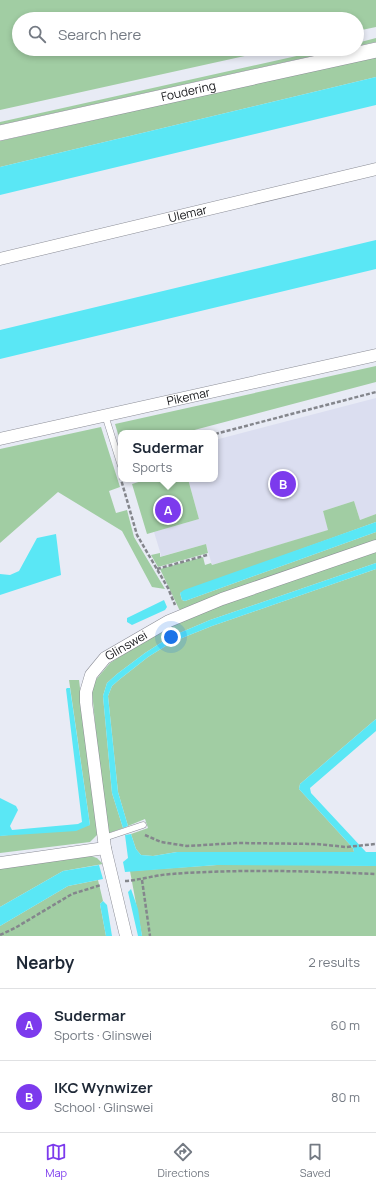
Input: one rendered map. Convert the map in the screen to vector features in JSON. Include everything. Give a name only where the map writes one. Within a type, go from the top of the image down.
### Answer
[{"type":"street","name":"Foudering","points":[[364,53],[376,50]]},
{"type":"street","name":"Foudering","points":[[0,133],[349,56]]},
{"type":"street","name":"Ulemar","points":[[0,259],[376,169]]},
{"type":"street","name":"Pikemar","points":[[0,439],[376,355]]},
{"type":"street","name":"Glinswei","points":[[126,936],[104,843],[86,702],[88,683],[96,667],[105,658],[124,646],[180,616],[222,599],[376,546]]},
{"type":"street","points":[[0,863],[104,843]]},
{"type":"lane","points":[[105,415],[118,456]]},
{"type":"lane","points":[[104,843],[143,825]]},
{"type":"path","points":[[218,433],[376,392]]},
{"type":"path","points":[[121,482],[137,534],[168,588],[180,616]]},
{"type":"path","points":[[157,569],[207,554]]},
{"type":"path","points":[[134,828],[161,842],[187,846],[238,843],[317,844],[346,847],[376,844]]},
{"type":"path","points":[[0,935],[15,928],[72,894],[113,881],[142,880],[169,874],[290,871],[376,874]]},
{"type":"path","points":[[142,880],[150,936]]},
{"type":"shaded area","points":[[376,398],[376,514],[360,520],[354,501],[323,511],[329,530],[212,565],[206,544],[159,557],[161,555],[154,532],[199,519],[189,482],[218,482],[218,439]]},
{"type":"green space","points":[[0,0],[376,0],[376,27],[364,30],[364,12],[12,12],[12,56],[244,56],[0,110]]},
{"type":"green space","points":[[376,38],[376,42],[364,45],[364,41]]},
{"type":"green space","points":[[297,56],[312,56],[0,125],[0,122]]},
{"type":"green space","points":[[376,57],[376,77],[0,167],[0,141]]},
{"type":"green space","points":[[376,366],[376,382],[194,430],[118,430],[118,434],[115,424]]},
{"type":"green space","points":[[101,427],[120,487],[109,491],[116,513],[127,510],[134,537],[165,589],[152,587],[122,531],[58,492],[0,543],[0,449]]},
{"type":"green space","points":[[138,482],[189,482],[199,519],[147,534],[132,484]]},
{"type":"green space","points":[[354,501],[360,520],[376,514],[376,522],[180,593],[182,600],[185,601],[376,532],[376,540],[181,611],[179,609],[160,569],[203,557],[205,565],[211,563],[212,565],[328,530],[323,511]]},
{"type":"green space","points":[[206,544],[208,553],[158,567],[151,555],[160,553],[160,557]]},
{"type":"green space","points":[[376,551],[376,563],[210,620],[170,637],[145,653],[107,683],[103,696],[112,793],[123,828],[109,833],[107,819],[104,817],[92,691],[94,682],[110,663],[160,631],[209,608]]},
{"type":"green space","points":[[376,569],[376,719],[300,784],[299,789],[353,848],[354,852],[177,852],[153,856],[141,855],[136,849],[131,834],[148,828],[145,819],[128,826],[118,792],[108,696],[112,686],[148,657],[172,642],[212,626]]},
{"type":"green space","points":[[69,680],[79,680],[98,834],[90,842],[0,853],[0,836],[90,825]]},
{"type":"green space","points":[[88,855],[97,858],[103,864],[63,871],[0,907],[0,866]]},
{"type":"green space","points":[[291,864],[376,866],[376,936],[142,936],[130,871],[217,865]]},
{"type":"green space","points":[[98,880],[103,901],[100,904],[106,936],[0,936],[0,926],[68,886]]},
{"type":"water","points":[[376,77],[376,105],[0,195],[0,167]]},
{"type":"water","points":[[376,240],[376,269],[0,359],[0,330]]},
{"type":"water","points":[[376,522],[376,532],[185,601],[182,600],[180,593],[184,590]]},
{"type":"water","points":[[56,534],[61,575],[0,595],[0,574],[10,575],[19,571],[37,538]]},
{"type":"water","points":[[376,563],[376,569],[212,626],[172,642],[148,657],[112,686],[108,696],[118,792],[128,826],[123,828],[112,793],[103,696],[107,683],[145,653],[170,637],[210,620]]},
{"type":"water","points":[[164,600],[167,607],[165,610],[132,625],[127,622],[127,618]]},
{"type":"water","points":[[67,688],[70,688],[90,825],[76,831],[0,836],[0,798],[16,806],[18,810],[10,826],[12,830],[78,824],[82,822]]},
{"type":"water","points":[[376,719],[376,731],[310,788],[311,793],[366,852],[376,852],[376,866],[217,865],[125,872],[123,862],[128,858],[125,835],[131,834],[136,849],[141,855],[153,856],[177,852],[354,852],[353,848],[299,789],[300,784]]},
{"type":"water","points":[[99,865],[103,879],[68,886],[0,926],[0,907],[63,871]]},
{"type":"water","points":[[131,889],[138,909],[142,936],[138,936],[128,892]]},
{"type":"water","points":[[103,901],[107,905],[112,936],[106,936],[100,904]]},
{"type":"place","name":"IKC Wynwizer","points":[[283,484]]},
{"type":"place","name":"Sudermar","points":[[168,510]]}]
